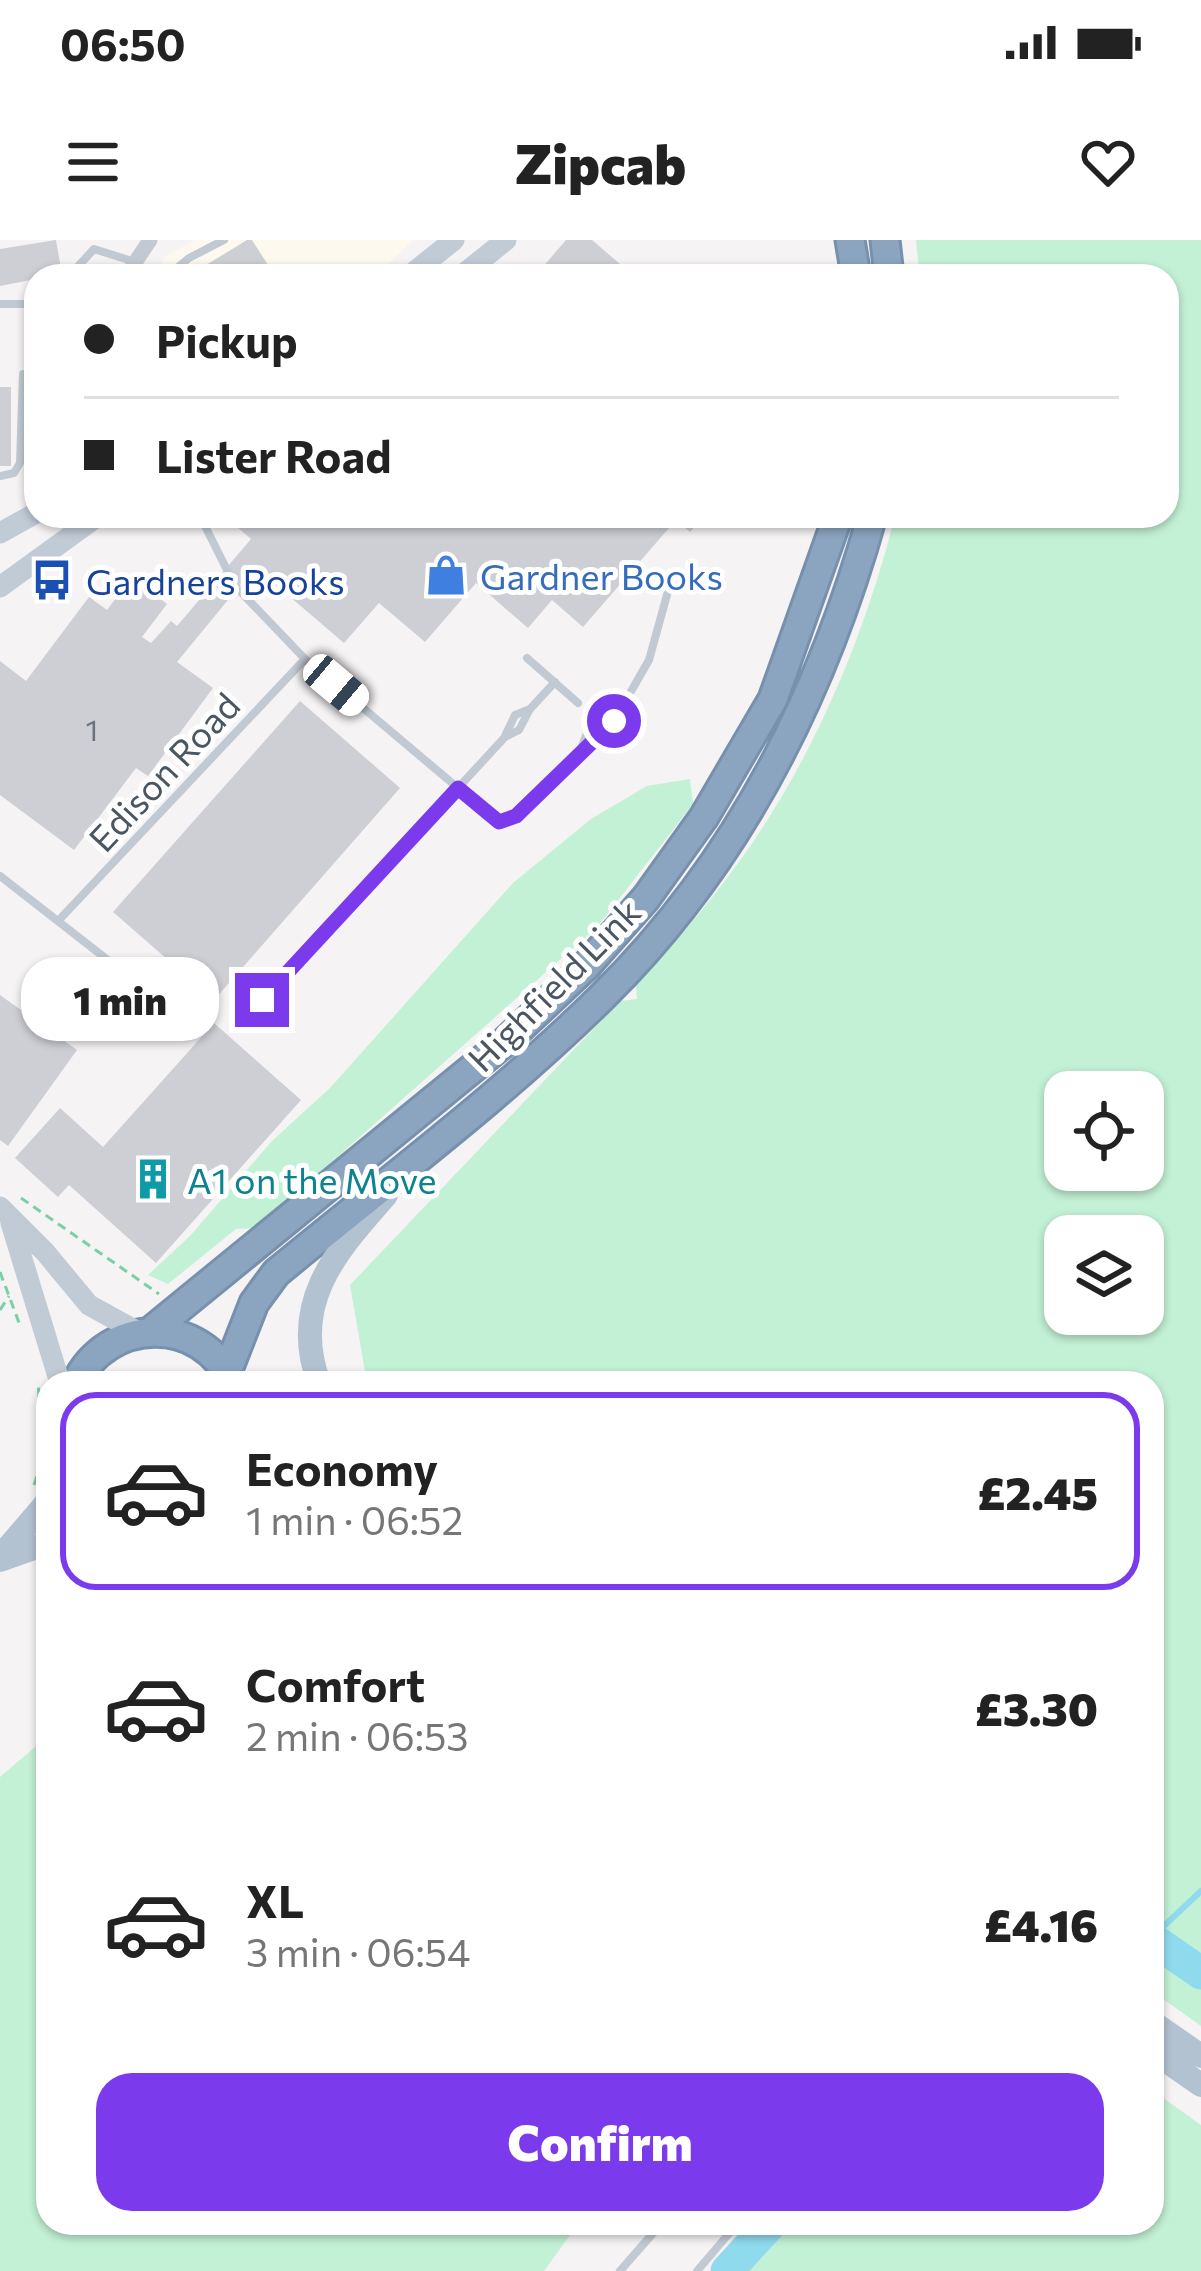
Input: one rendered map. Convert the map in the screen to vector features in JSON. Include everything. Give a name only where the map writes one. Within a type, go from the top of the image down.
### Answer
[{"type":"highway","name":"Highfield Link","points":[[84,1371],[97,1352],[116,1339],[145,1331],[506,1041],[586,966],[646,898],[704,818],[773,699],[834,528]]},
{"type":"highway","name":"Highfield Link","points":[[230,1371],[240,1331],[276,1273],[605,994],[712,866],[755,802],[802,713],[848,599],[869,528]]},
{"type":"highway","points":[[145,1331],[193,1340],[224,1371]]},
{"type":"main road","points":[[317,1371],[310,1339],[314,1299],[327,1265],[419,1156]]},
{"type":"main road","points":[[0,1558],[36,1504]]},
{"type":"main road","points":[[0,1558],[36,1547]]},
{"type":"main road","points":[[1164,2030],[1201,2056]]},
{"type":"main road","points":[[1164,2059],[1201,2084]]},
{"type":"street","points":[[424,264],[454,240]]},
{"type":"street","points":[[476,264],[506,240]]},
{"type":"street","points":[[0,587],[81,528]]},
{"type":"street","points":[[5,1213],[89,1305],[145,1331]]},
{"type":"street","points":[[5,1213],[56,1371]]},
{"type":"lane","points":[[182,264],[224,240]]},
{"type":"lane","points":[[81,264],[94,249],[120,264]]},
{"type":"lane","points":[[0,476],[14,473],[20,464],[23,374]]},
{"type":"lane","points":[[206,528],[235,586],[305,659],[499,822],[516,816],[579,752],[596,724],[629,698],[649,660],[670,584]]},
{"type":"lane","points":[[526,658],[578,704]]},
{"type":"lane","name":"Edison Road","points":[[59,920],[305,659]]},
{"type":"lane","points":[[262,1000],[505,737],[519,730],[530,709],[555,682]]},
{"type":"lane","points":[[0,876],[177,1014]]},
{"type":"lane","points":[[620,2271],[652,2235]]},
{"type":"lane","points":[[697,2271],[728,2235]]},
{"type":"path","points":[[0,1272],[23,1335]]},
{"type":"path","points":[[0,1310],[9,1296]]},
{"type":"shaded area","points":[[195,240],[413,240],[388,264],[162,264],[164,257]]},
{"type":"green space","points":[[916,240],[1201,240],[1201,2026],[1164,2000],[1164,1371],[365,1371],[350,1285],[620,1001],[637,999],[636,985],[705,907],[775,808],[825,715],[865,617],[892,528],[1179,528],[1179,264],[918,264]]},
{"type":"green space","points":[[690,779],[693,804],[598,926],[257,1228],[236,1229],[168,1284],[148,1275],[190,1236],[272,1141],[330,1088],[513,883],[591,819],[647,786]]},
{"type":"green space","points":[[36,1746],[36,2235],[570,2235],[544,2271],[0,2271],[0,1777]]},
{"type":"green space","points":[[1164,2099],[1201,2125],[1201,2271],[727,2271],[760,2235],[1164,2235]]},
{"type":"building","points":[[56,240],[60,264],[24,264],[24,281],[0,286],[0,249]]},
{"type":"building","points":[[252,240],[267,264],[208,264]]},
{"type":"building","points":[[566,240],[592,240],[620,264],[545,264]]},
{"type":"building","points":[[0,387],[11,387],[11,466],[0,466]]},
{"type":"building","points":[[238,528],[669,528],[583,627],[552,600],[528,628],[476,583],[425,642],[379,603],[344,643],[255,567],[177,662],[213,688],[148,776],[136,768],[74,850],[0,795],[0,661],[26,681],[89,597],[107,610],[131,578],[167,604],[142,637],[151,643],[171,621],[177,626],[251,539]]},
{"type":"building","points":[[300,701],[400,788],[214,1000],[113,912]]},
{"type":"building","points":[[0,995],[77,1050],[8,1146],[0,1140]]},
{"type":"building","points":[[214,1023],[301,1100],[156,1263],[69,1185],[58,1197],[15,1158],[60,1108],[103,1147]]},
{"type":"waterway","points":[[1164,1925],[1201,1891]]},
{"type":"waterway","points":[[1164,1947],[1201,1973]]},
{"type":"waterway","points":[[727,2271],[760,2235]]},
{"type":"place","name":"Gardner Books","points":[[446,575]]},
{"type":"place","name":"Gardners Books","points":[[52,580]]},
{"type":"place","name":"A1 on the Move","points":[[153,1179]]},
{"type":"route","points":[[262,1000],[458,788],[499,822],[516,816],[614,721]]}]
